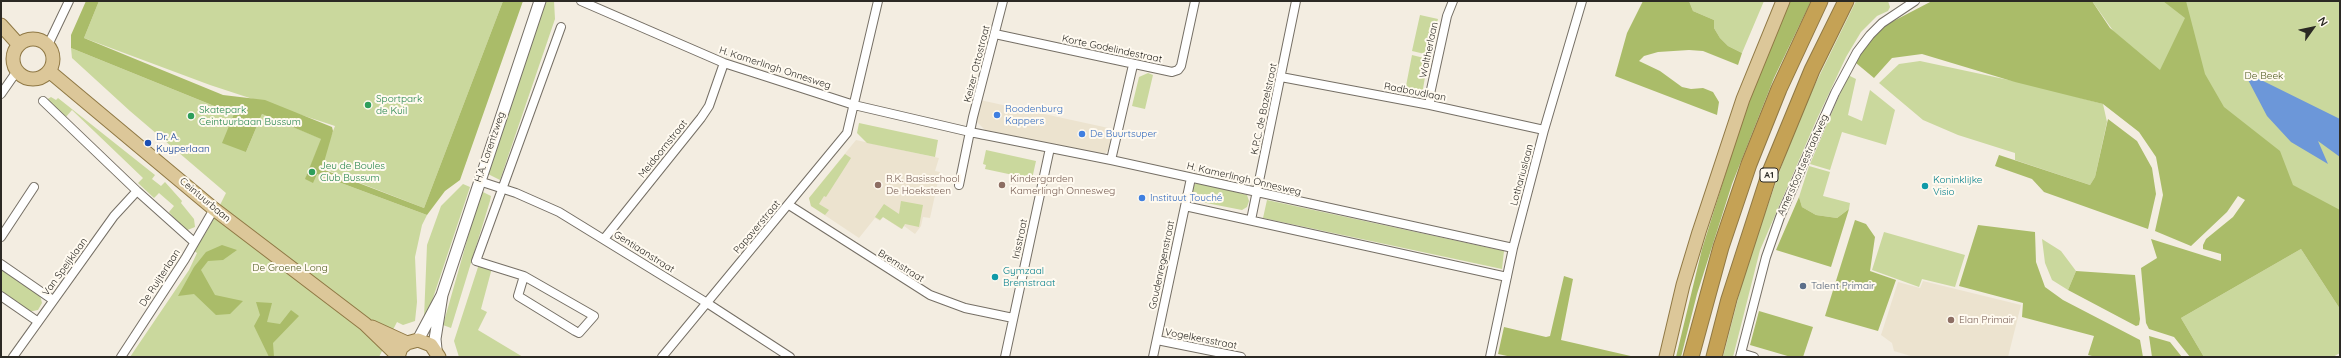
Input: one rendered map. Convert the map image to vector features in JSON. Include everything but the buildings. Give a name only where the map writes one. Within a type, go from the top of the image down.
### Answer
[{"type":"highway","name":"A1","points":[[1691,357],[1721,247],[1749,164],[1779,89],[1820,1]]},
{"type":"highway","name":"A1","points":[[1714,357],[1731,292],[1770,172],[1812,70],[1846,1]]},
{"type":"main road","points":[[1666,357],[1683,285],[1706,210],[1743,99],[1783,1]]},
{"type":"main road","points":[[1,25],[19,45]]},
{"type":"main road","points":[[34,39],[48,45],[53,57],[49,72],[40,78],[31,79],[23,76],[17,71],[13,57],[19,45],[34,39]]},
{"type":"main road","name":"Ceintuurbaan","points":[[49,72],[214,209],[365,324],[398,356]]},
{"type":"main road","name":"Ceintuurbaan","points":[[365,324],[413,342],[431,345],[437,353]]},
{"type":"main road","points":[[398,356],[401,348],[413,342]]},
{"type":"street","points":[[48,45],[69,1]]},
{"type":"street","name":"H.A. Lorentzweg","points":[[437,353],[435,339],[442,295],[540,1]]},
{"type":"street","name":"H. Kamerlingh Onnesweg","points":[[581,1],[724,63],[854,105],[970,132],[1111,160],[1513,248]]},
{"type":"street","name":"Papaverstraat","points":[[662,357],[848,133],[878,1]]},
{"type":"street","name":"Keizer Ottostraat","points":[[970,132],[1003,1]]},
{"type":"street","name":"Korte Godelindestraat","points":[[995,34],[1133,65],[1172,72],[1178,70],[1182,66],[1195,1]]},
{"type":"street","name":"K.P.C. de Bazelstraat","points":[[1251,220],[1282,77],[1296,1]]},
{"type":"street","name":"Waltherlaan","points":[[1430,105],[1430,94],[1446,16],[1453,1]]},
{"type":"street","name":"Lothariuslaan","points":[[1490,357],[1513,248],[1544,130],[1582,1]]},
{"type":"street","name":"Amersfoortsestraatweg","points":[[1740,355],[1766,257],[1780,217],[1834,93],[1857,52],[1870,35],[1882,22],[1914,1]]},
{"type":"street","points":[[524,276],[518,296],[575,331],[579,333],[594,316],[524,276],[476,261],[561,27]]},
{"type":"street","name":"Meidoornstraat","points":[[604,239],[701,118],[709,106],[724,63]]},
{"type":"street","points":[[1111,160],[1133,65]]},
{"type":"street","points":[[1,94],[17,71]]},
{"type":"street","name":"Radboudlaan","points":[[1282,77],[1430,105],[1544,130]]},
{"type":"street","points":[[43,101],[137,191],[194,242]]},
{"type":"street","points":[[959,185],[970,132]]},
{"type":"street","name":"Irisstraat","points":[[1005,357],[1050,148]]},
{"type":"street","name":"Goudenregenstraat","points":[[1153,357],[1190,178]]},
{"type":"street","name":"Gentiaanstraat","points":[[479,181],[503,188],[559,212],[707,302],[790,357]]},
{"type":"street","points":[[1,237],[34,187]]},
{"type":"street","name":"Van Speijklaan","points":[[14,357],[37,321],[114,216],[137,191]]},
{"type":"street","name":"Bremstraat","points":[[789,205],[930,295],[965,308],[1013,318]]},
{"type":"street","points":[[1185,206],[1507,277]]},
{"type":"street","name":"De Ruijterlaan","points":[[121,357],[214,209]]},
{"type":"street","points":[[1,264],[53,300]]},
{"type":"street","name":"H.A. Lorentzweg","points":[[413,342],[442,295]]},
{"type":"street","points":[[1,296],[37,321]]},
{"type":"street","name":"Vogelkersstraat","points":[[1157,340],[1241,357]]},
{"type":"street","points":[[1740,355],[1754,357]]},
{"type":"shaded area","points":[[980,100],[1113,129],[1110,140],[1113,141],[1112,147],[1104,154],[1099,154],[985,130],[977,122]]},
{"type":"shaded area","name":"R.K. Basisschool De Hoeksteen","points":[[856,140],[939,158],[935,171],[940,172],[930,218],[923,217],[921,226],[915,234],[904,226],[901,229],[883,217],[880,221],[875,218],[859,238],[811,206],[809,198]]},
{"type":"shaded area","name":"Elan Primair","points":[[1923,281],[2021,305],[2008,357],[1914,357],[1894,351],[1892,343],[1881,335],[1898,282],[1920,288]]},
{"type":"green space","points":[[86,1],[99,1],[84,38],[223,95],[265,100],[332,127],[333,131],[322,169],[424,208],[503,1],[523,1],[460,180],[445,191],[427,215],[317,174],[313,183],[305,179],[321,139],[262,114],[246,152],[222,143],[234,114],[71,48],[71,35]]},
{"type":"green space","name":"Sportpark de Kuil","points":[[99,1],[503,1],[424,208],[319,167],[335,126],[210,85],[84,38]]},
{"type":"green space","points":[[546,1],[554,1],[555,19],[500,180],[486,173]]},
{"type":"green space","points":[[1643,1],[1689,1],[1693,11],[1714,20],[1714,28],[1720,38],[1728,46],[1742,53],[1738,65],[1703,51],[1689,50],[1658,52],[1644,56],[1639,61],[1660,71],[1682,87],[1691,89],[1703,88],[1713,92],[1719,102],[1717,115],[1615,76],[1627,33]]},
{"type":"green space","points":[[1689,1],[1764,1],[1742,53],[1728,46],[1720,38],[1714,28],[1714,20],[1693,11]]},
{"type":"green space","points":[[1788,1],[1811,1],[1774,78],[1732,184],[1697,294],[1681,357],[1676,357],[1702,249],[1742,121]]},
{"type":"green space","points":[[1856,1],[1888,1],[1890,7],[1888,11],[1877,16],[1861,32],[1846,57],[1816,121],[1760,250],[1733,357],[1723,357],[1746,268],[1783,162],[1805,105]]},
{"type":"green space","points":[[1932,1],[2092,1],[2110,28],[2160,70],[2185,18],[2163,1],[2186,1],[2205,74],[2224,107],[2280,151],[2293,185],[2340,210],[2340,309],[2301,249],[2181,318],[2204,357],[2190,357],[2174,337],[2149,329],[2146,323],[2141,268],[2157,258],[2151,239],[2221,261],[2221,254],[2203,249],[2203,245],[2206,239],[2233,217],[2245,200],[2238,196],[2227,212],[2191,246],[2155,231],[2163,195],[2156,157],[2139,132],[2103,104],[2015,82],[1922,54],[1892,58],[1874,78],[1856,63],[1864,48],[1884,26]]},
{"type":"green space","name":"De Beek","points":[[2092,1],[2340,1],[2340,216],[2308,202],[2114,32]]},
{"type":"green space","points":[[1420,15],[1438,19],[1429,55],[1412,51]]},
{"type":"green space","name":"De Groene Long","points":[[71,48],[234,114],[246,152],[262,114],[322,139],[306,177],[317,174],[427,215],[422,225],[415,257],[417,302],[415,321],[403,325],[397,322],[379,357],[130,357],[189,270],[197,253],[194,251],[207,231],[226,193],[130,111],[72,58]]},
{"type":"green space","points":[[1412,55],[1428,59],[1422,95],[1405,91]]},
{"type":"green space","points":[[1920,61],[2037,86],[2103,104],[2107,122],[2095,177],[2090,185],[2015,160],[2015,153],[1958,135],[1923,120],[1879,83],[1899,64]]},
{"type":"green space","points":[[1148,73],[1153,75],[1145,109],[1132,106],[1139,77]]},
{"type":"green space","points":[[1848,75],[1856,79],[1848,115],[1862,121],[1870,90],[1895,110],[1886,145],[1842,132],[1830,170],[1810,164]]},
{"type":"green space","points":[[51,97],[56,100],[58,98],[155,175],[152,179],[161,186],[165,182],[182,201],[181,203],[194,219],[195,227],[185,231],[169,212],[174,206],[159,193],[154,198],[138,183],[143,178],[72,110],[65,118],[46,100]]},
{"type":"green space","points":[[2108,119],[2137,141],[2152,168],[2156,194],[2148,229],[2044,192],[2032,179],[1995,166],[1999,155],[2090,185],[2095,177]]},
{"type":"green space","points":[[859,123],[938,140],[935,157],[867,143],[857,133]]},
{"type":"green space","points":[[986,150],[1036,161],[1032,179],[985,169],[986,165],[983,164]]},
{"type":"green space","points":[[845,154],[851,158],[826,197],[824,196],[819,204],[829,210],[825,215],[811,206],[809,198]]},
{"type":"green space","points":[[1809,166],[1830,172],[1823,196],[1850,203],[1849,209],[1837,218],[1816,215],[1802,207],[1799,197]]},
{"type":"green space","points":[[1201,183],[1247,195],[1249,201],[1247,207],[1242,210],[1196,201],[1191,195],[1191,189],[1195,184]]},
{"type":"green space","points":[[463,184],[470,187],[426,319],[424,318],[427,245],[441,206]]},
{"type":"green space","points":[[481,191],[491,196],[490,201],[451,328],[443,325]]},
{"type":"green space","points":[[1799,197],[1802,207],[1816,215],[1837,218],[1849,209],[1831,267],[1776,250]]},
{"type":"green space","points":[[1267,200],[1504,251],[1502,269],[1263,218]]},
{"type":"green space","points":[[901,201],[923,205],[919,227],[905,224],[902,229],[883,217],[880,220],[875,217],[884,204],[899,214]]},
{"type":"green space","points":[[1855,220],[1866,224],[1875,237],[1870,271],[1896,280],[1878,331],[1825,316]]},
{"type":"green space","points":[[1978,225],[2035,232],[2036,262],[2045,287],[2063,300],[2140,340],[2143,357],[2096,357],[2088,355],[2094,336],[2022,317],[2023,303],[1959,286]]},
{"type":"green space","points":[[1884,232],[1965,255],[1955,287],[1922,279],[1919,287],[1872,270]]},
{"type":"green space","points":[[2042,239],[2061,251],[2076,271],[2068,290],[2052,280],[2045,263]]},
{"type":"green space","points":[[222,245],[237,250],[223,260],[208,261],[201,270],[215,295],[243,301],[230,314],[216,315],[194,294],[178,296],[194,267],[206,252]]},
{"type":"green space","points":[[2301,249],[2340,309],[2340,353],[2333,357],[2204,357],[2181,318]]},
{"type":"green space","points":[[479,264],[492,268],[481,309],[487,312],[478,330],[523,357],[459,357],[454,341]]},
{"type":"green space","points":[[1,266],[17,278],[16,280],[23,285],[25,283],[40,295],[42,303],[38,310],[28,312],[1,290]]},
{"type":"green space","points":[[2076,271],[2135,275],[2140,319],[2139,325],[2136,326],[2068,290]]},
{"type":"green space","points":[[1564,276],[1573,279],[1561,340],[1635,357],[1512,357],[1498,354],[1504,327],[1546,337],[1550,336]]},
{"type":"green space","points":[[256,302],[272,303],[267,322],[280,324],[291,310],[299,316],[273,343],[274,357],[269,357],[254,326],[260,315]]},
{"type":"green space","points":[[1759,311],[1813,327],[1803,357],[1791,357],[1750,345]]},
{"type":"green space","points":[[2149,336],[2170,342],[2182,357],[2152,357]]},
{"type":"water","points":[[2249,74],[2340,119],[2340,157],[2318,141],[2328,164],[2291,142],[2267,116],[2246,76]]},
{"type":"place","name":"Sportpark de Kuil","points":[[368,105]]},
{"type":"place","name":"Roodenburg Kappers","points":[[997,115]]},
{"type":"place","name":"Skatepark Ceintuurbaan Bussum","points":[[191,116]]},
{"type":"place","name":"De Buurtsuper","points":[[1082,134]]},
{"type":"place","name":"Dr. A. Kuyperlaan","points":[[148,143]]},
{"type":"place","name":"Jeu de Boules Club Bussum","points":[[312,172]]},
{"type":"place","name":"R.K. Basisschool De Hoeksteen","points":[[878,185]]},
{"type":"place","name":"Kindergarden Kamerlingh Onnesweg","points":[[1002,185]]},
{"type":"place","name":"Koninklijke Visio","points":[[1925,186]]},
{"type":"place","name":"Instituut Touché","points":[[1142,198]]},
{"type":"place","name":"Gymzaal Bremstraat","points":[[995,277]]},
{"type":"place","name":"Talent Primair","points":[[1803,286]]},
{"type":"place","name":"Elan Primair","points":[[1951,320]]}]
